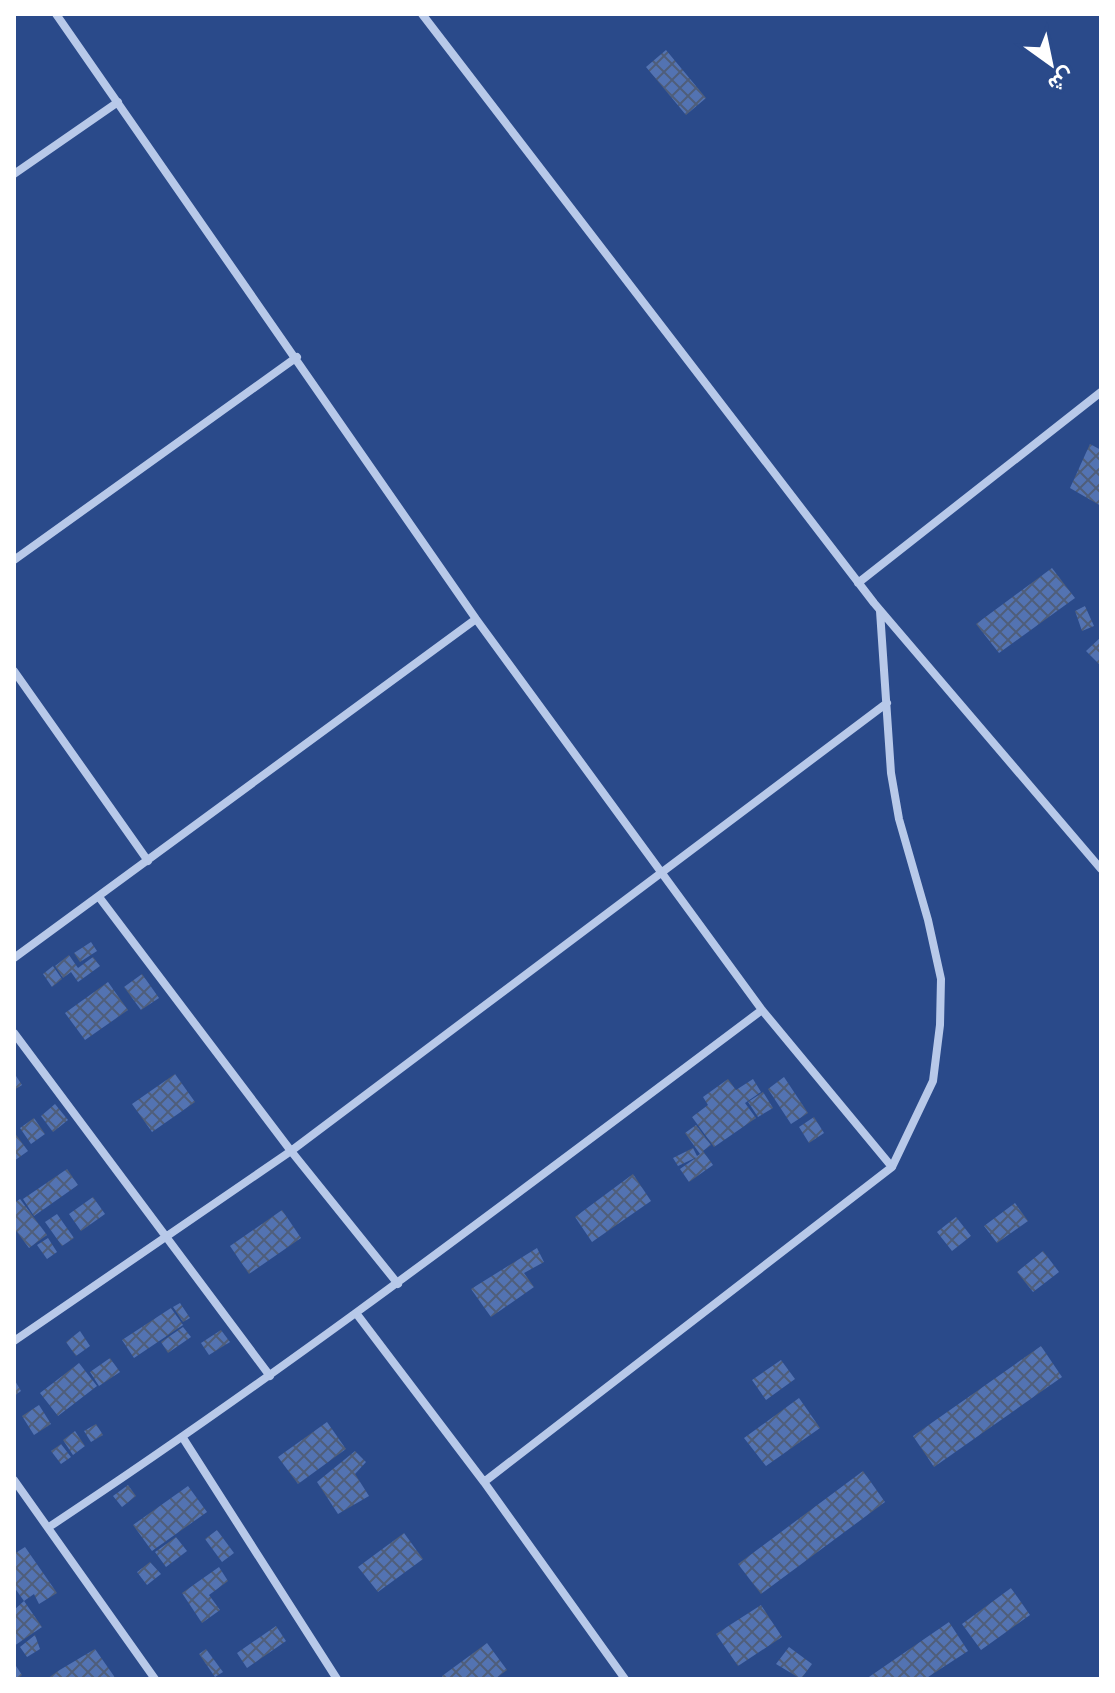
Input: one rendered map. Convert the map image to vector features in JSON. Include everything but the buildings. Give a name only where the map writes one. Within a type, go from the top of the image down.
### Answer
[{"type":"street","points":[[56,14],[476,619],[762,1010],[892,1167]]},
{"type":"street","points":[[422,14],[879,610],[1101,869]]},
{"type":"street","points":[[14,174],[118,102]]},
{"type":"street","points":[[14,560],[297,357]]},
{"type":"street","points":[[858,583],[1101,392]]},
{"type":"street","points":[[484,1482],[892,1167],[933,1081],[940,1025],[941,979],[928,920],[899,819],[886,733],[887,703],[879,610]]},
{"type":"street","points":[[14,958],[476,619]]},
{"type":"street","points":[[14,671],[148,861]]},
{"type":"street","points":[[14,1341],[166,1240],[291,1151],[887,703]]},
{"type":"street","points":[[99,897],[291,1151],[398,1284]]},
{"type":"street","points":[[49,1527],[183,1438],[398,1284],[762,1010]]},
{"type":"street","points":[[14,1033],[270,1376]]},
{"type":"street","points":[[356,1313],[484,1482],[625,1679]]},
{"type":"street","points":[[183,1438],[337,1679]]},
{"type":"street","points":[[14,1480],[155,1679]]}]
